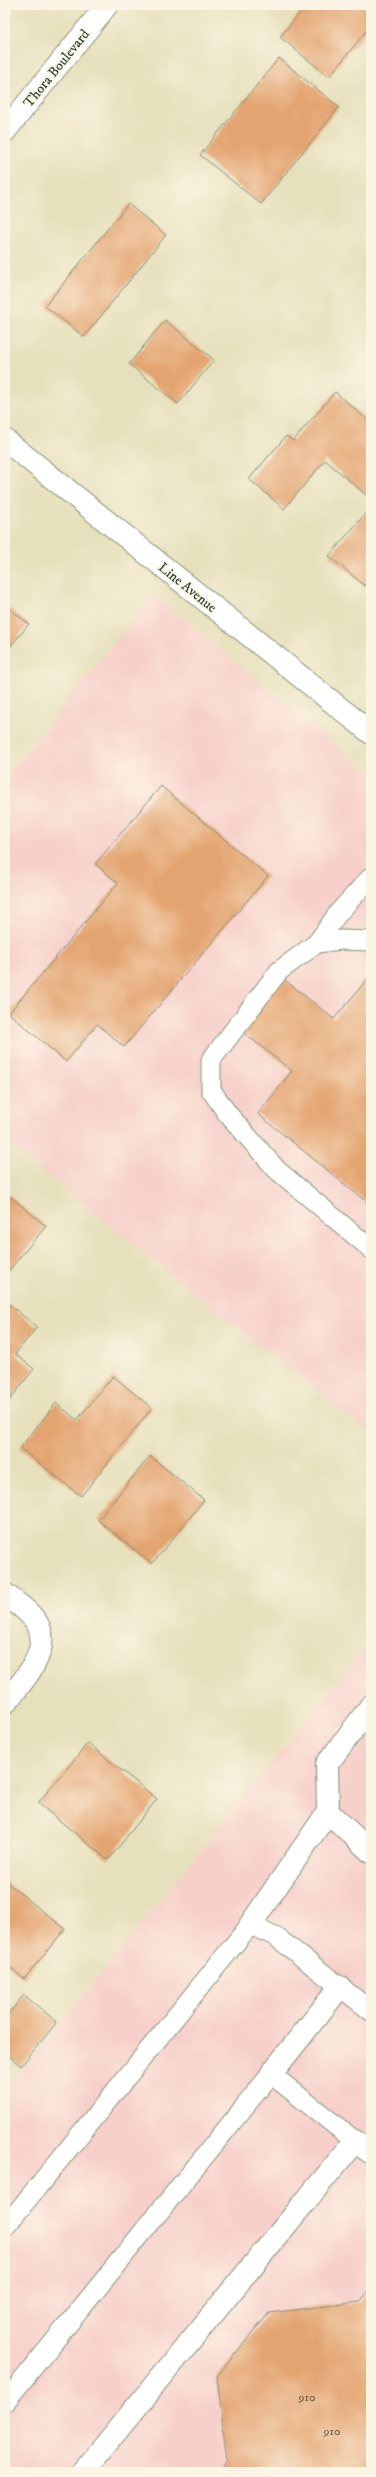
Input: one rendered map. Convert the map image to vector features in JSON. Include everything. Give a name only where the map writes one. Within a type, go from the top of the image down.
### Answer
[{"type":"street","name":"Thora Boulevard","points":[[5,131],[107,5]]},
{"type":"street","name":"Line Avenue","points":[[5,440],[371,733]]},
{"type":"street","points":[[5,1594],[30,1614],[39,1626],[42,1639],[32,1669],[5,1703]]},
{"type":"street","points":[[250,1924],[328,1812],[327,1764],[371,1706]]},
{"type":"street","points":[[328,1812],[365,1847]]},
{"type":"street","points":[[271,2074],[340,1986]]},
{"type":"street","points":[[83,2472],[363,2147]]},
{"type":"lane","points":[[371,877],[340,912],[316,943],[279,971],[211,1060],[211,1090],[227,1114],[276,1170],[371,1249]]},
{"type":"lane","points":[[316,943],[341,940],[371,941]]},
{"type":"lane","points":[[5,2227],[250,1924],[275,1936],[371,2012]]},
{"type":"lane","points":[[5,2402],[271,2074],[363,2147]]},
{"type":"shaded area","points":[[153,595],[371,773],[371,1434],[5,1141],[5,779]]},
{"type":"shaded area","points":[[371,1640],[371,2472],[5,2472],[5,2092]]},
{"type":"building","points":[[306,5],[371,5],[371,25],[329,77],[280,37]]},
{"type":"building","points":[[279,58],[339,107],[261,204],[200,155]]},
{"type":"building","points":[[128,204],[166,235],[84,337],[45,306]]},
{"type":"building","points":[[165,320],[214,360],[178,404],[129,364]]},
{"type":"building","points":[[335,392],[371,423],[371,499],[325,460],[284,509],[249,479],[286,436],[293,441]]},
{"type":"building","points":[[371,507],[371,579],[365,586],[329,556]]},
{"type":"building","points":[[5,605],[29,624],[5,653]]},
{"type":"building","points":[[161,786],[268,876],[124,1047],[97,1024],[66,1062],[9,1013],[118,883],[95,864]]},
{"type":"building","points":[[281,977],[334,1019],[369,977],[371,979],[371,1202],[369,1204],[258,1114],[292,1071],[239,1029]]},
{"type":"building","points":[[6,1193],[46,1226],[5,1275],[5,1195]]},
{"type":"building","points":[[5,1301],[37,1327],[15,1354],[34,1369],[5,1406]]},
{"type":"building","points":[[113,1376],[152,1408],[81,1496],[20,1448],[56,1403],[77,1420]]},
{"type":"building","points":[[150,1456],[204,1500],[152,1564],[98,1520]]},
{"type":"building","points":[[88,1743],[157,1799],[108,1860],[38,1803]]},
{"type":"building","points":[[5,1881],[65,1929],[24,1979],[5,1963]]},
{"type":"building","points":[[24,1995],[57,2022],[21,2066],[5,2053],[5,2018]]},
{"type":"building","points":[[371,2288],[371,2472],[218,2472],[227,2461],[217,2376],[269,2313],[360,2302]]}]
